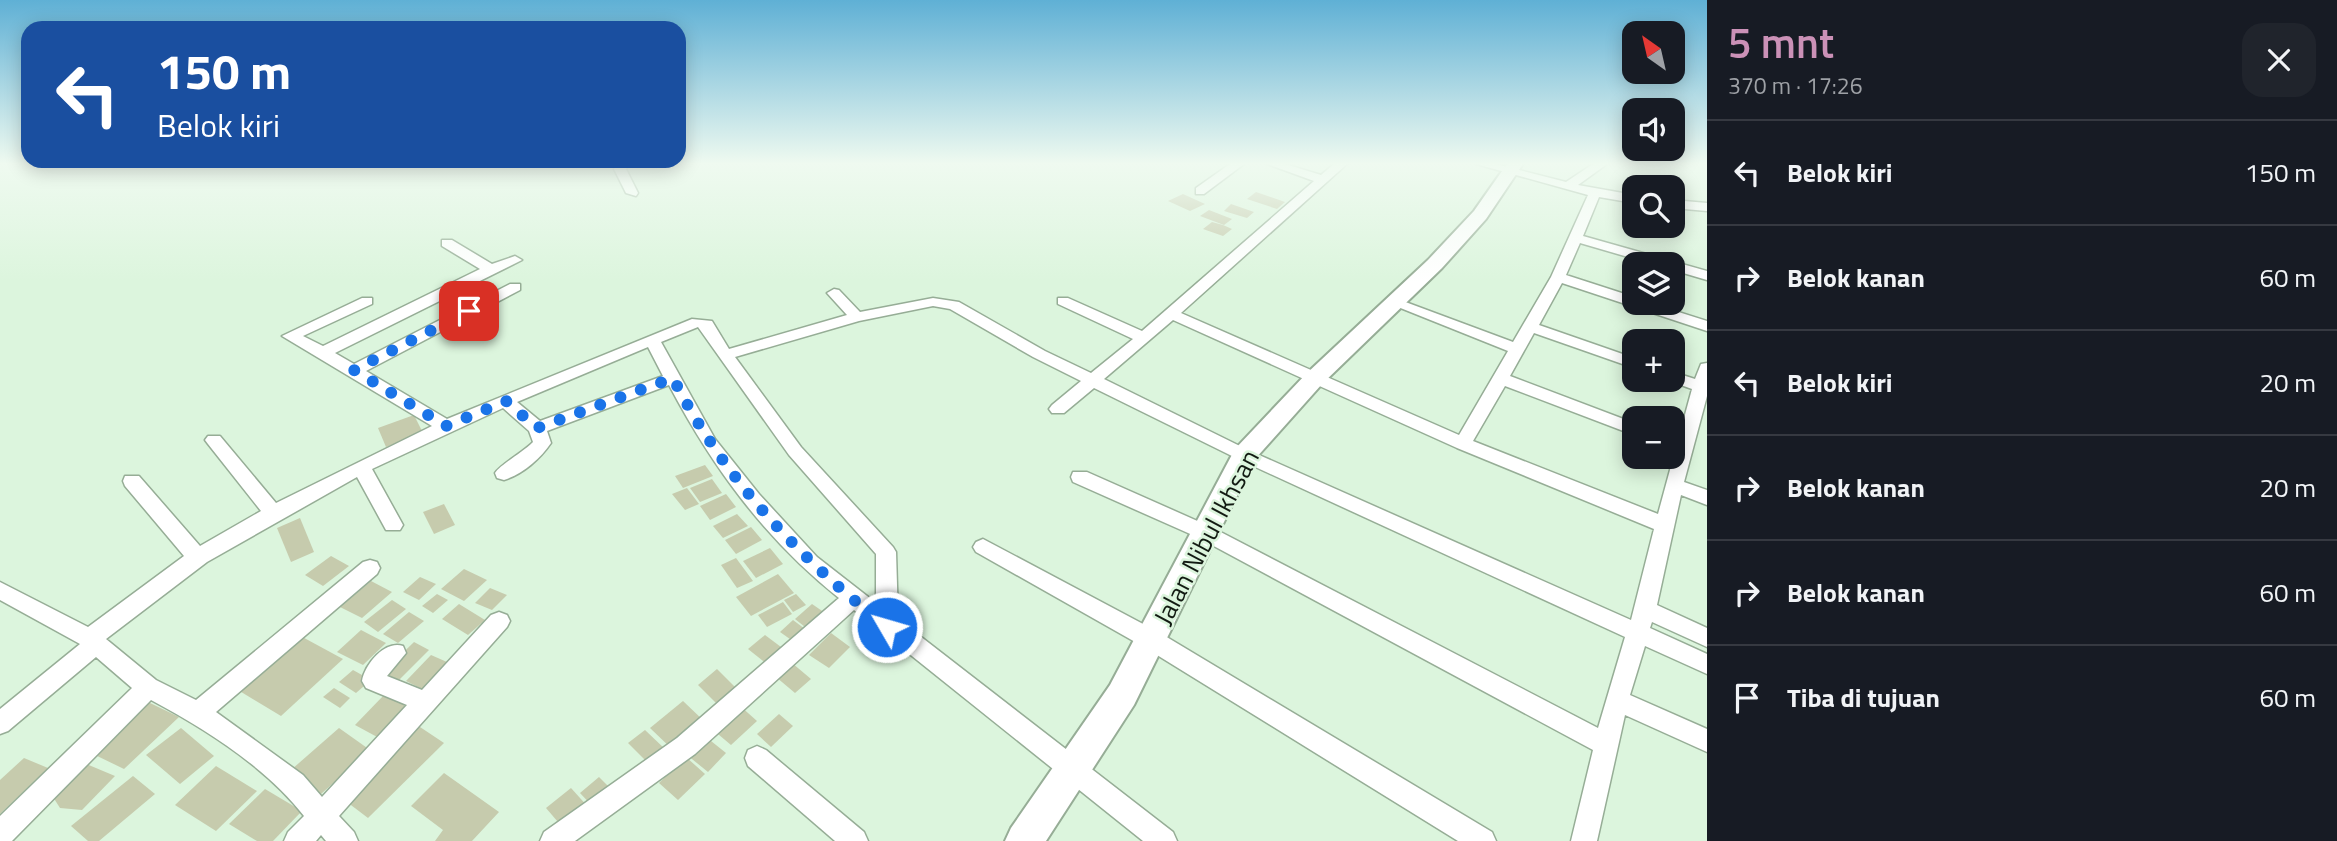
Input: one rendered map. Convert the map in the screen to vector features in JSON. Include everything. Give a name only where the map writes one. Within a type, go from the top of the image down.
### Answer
[{"type":"street","points":[[1058,409],[1144,338],[1297,203]]},
{"type":"street","name":"Jalan Nibul Ikhsan","points":[[1024,841],[1122,695],[1244,455],[1314,379],[1395,303],[1474,221],[1487,203]]},
{"type":"street","points":[[1463,444],[1558,277],[1591,203]]},
{"type":"street","points":[[1685,205],[1707,207]]},
{"type":"street","points":[[1576,238],[1624,252]]},
{"type":"street","points":[[447,243],[491,269]]},
{"type":"street","points":[[326,354],[328,350],[491,269],[515,260]]},
{"type":"street","points":[[1685,270],[1707,276]]},
{"type":"street","points":[[1558,277],[1622,298]]},
{"type":"street","points":[[354,370],[514,287]]},
{"type":"street","points":[[834,293],[857,317]]},
{"type":"street","points":[[1063,300],[1144,338]]},
{"type":"street","points":[[367,301],[290,335],[446,426]]},
{"type":"street","points":[[725,355],[857,317],[943,302],[1244,455],[1641,621],[1707,638]]},
{"type":"street","points":[[1395,303],[1516,348]]},
{"type":"street","points":[[1171,314],[1463,444],[1665,525]]},
{"type":"street","points":[[1674,315],[1707,326]]},
{"type":"street","points":[[0,723],[93,642],[198,558],[274,512],[446,426],[652,340],[705,322],[725,355],[795,451],[886,552],[887,627]]},
{"type":"street","points":[[1528,326],[1622,359]]},
{"type":"street","points":[[652,340],[708,442],[752,499],[810,563],[887,627],[1164,841]]},
{"type":"street","points":[[1685,427],[1707,368]]},
{"type":"street","points":[[537,428],[673,378]]},
{"type":"street","points":[[1500,378],[1622,424]]},
{"type":"street","points":[[1685,380],[1701,386]]},
{"type":"street","points":[[504,474],[539,449],[542,443],[537,428],[506,401]]},
{"type":"street","points":[[214,440],[274,512]]},
{"type":"street","points":[[362,468],[393,525]]},
{"type":"street","points":[[1584,841],[1617,700],[1641,621],[1665,525],[1676,469]]},
{"type":"street","points":[[1080,477],[1204,532],[1606,744]]},
{"type":"street","points":[[132,481],[198,558]]},
{"type":"street","points":[[1674,485],[1707,498]]},
{"type":"street","points":[[983,547],[1152,640],[1483,841]]},
{"type":"street","points":[[198,713],[370,568]]},
{"type":"street","points":[[0,590],[93,642],[148,687],[198,713],[294,783],[321,817],[345,841]]},
{"type":"street","points":[[554,841],[686,746],[852,599]]},
{"type":"street","points":[[297,841],[499,621]]},
{"type":"street","points":[[1641,621],[1707,664]]},
{"type":"street","points":[[395,653],[375,673],[374,681],[424,701]]},
{"type":"street","points":[[0,834],[148,687]]},
{"type":"street","points":[[1617,700],[1707,741]]},
{"type":"street","points":[[757,758],[855,841]]},
{"type":"building","points":[[1173,203],[1205,204],[1190,211]]},
{"type":"building","points":[[1260,203],[1284,203],[1277,209]]},
{"type":"building","points":[[1231,204],[1254,212],[1247,218],[1224,211]]},
{"type":"building","points":[[1209,210],[1232,219],[1224,225],[1200,216]]},
{"type":"building","points":[[1212,222],[1232,229],[1223,236],[1203,229]]},
{"type":"building","points":[[414,415],[423,433],[386,447],[378,428]]},
{"type":"building","points":[[705,465],[713,476],[683,488],[675,476]]},
{"type":"building","points":[[712,479],[722,493],[700,502],[690,488]]},
{"type":"building","points":[[687,488],[699,504],[685,510],[672,494]]},
{"type":"building","points":[[726,494],[736,507],[710,520],[700,506]]},
{"type":"building","points":[[444,504],[455,525],[434,534],[423,512]]},
{"type":"building","points":[[737,514],[748,526],[723,538],[713,526]]},
{"type":"building","points":[[300,518],[314,552],[291,562],[277,528]]},
{"type":"building","points":[[751,527],[762,540],[736,554],[725,540]]},
{"type":"building","points":[[770,548],[783,564],[756,578],[743,561]]},
{"type":"building","points":[[331,556],[349,566],[323,586],[305,575]]},
{"type":"building","points":[[736,558],[753,581],[737,588],[721,565]]},
{"type":"building","points":[[464,569],[487,580],[464,601],[441,589]]},
{"type":"building","points":[[778,574],[794,593],[751,616],[736,597]]},
{"type":"building","points":[[420,577],[436,584],[419,600],[403,592]]},
{"type":"building","points":[[371,581],[392,592],[362,618],[340,607]]},
{"type":"building","points":[[490,588],[507,595],[492,610],[475,603]]},
{"type":"building","points":[[437,594],[448,600],[433,613],[422,606]]},
{"type":"building","points":[[796,594],[806,605],[793,612],[784,600]]},
{"type":"building","points":[[392,600],[406,609],[378,632],[364,622]]},
{"type":"building","points":[[783,602],[792,614],[767,627],[758,615]]},
{"type":"building","points":[[459,604],[485,620],[468,635],[442,619]]},
{"type":"building","points":[[812,604],[828,615],[810,631],[795,619]]},
{"type":"building","points":[[409,612],[424,621],[398,643],[383,634]]},
{"type":"building","points":[[793,620],[809,632],[797,644],[780,632]]},
{"type":"building","points":[[361,630],[386,643],[363,665],[337,652]]},
{"type":"building","points":[[295,633],[343,659],[281,716],[233,687]]},
{"type":"building","points":[[831,633],[850,647],[829,668],[809,655]]},
{"type":"building","points":[[765,635],[785,650],[768,665],[748,649]]},
{"type":"building","points":[[414,642],[429,650],[397,682],[381,674]]},
{"type":"building","points":[[431,655],[447,662],[422,689],[406,681]]},
{"type":"building","points":[[792,663],[811,679],[795,693],[776,677]]},
{"type":"building","points":[[717,669],[742,694],[722,709],[698,685]]},
{"type":"building","points":[[353,670],[371,680],[356,693],[339,682]]},
{"type":"building","points":[[334,688],[350,698],[340,708],[323,697]]},
{"type":"building","points":[[384,695],[408,707],[379,738],[355,725]]},
{"type":"building","points":[[683,701],[705,722],[673,750],[650,728]]},
{"type":"building","points":[[148,702],[179,717],[124,769],[91,753]]},
{"type":"building","points":[[739,705],[757,721],[731,745],[712,729]]},
{"type":"building","points":[[779,714],[793,726],[771,747],[757,734]]},
{"type":"building","points":[[414,723],[444,743],[368,818],[343,799]]},
{"type":"building","points":[[181,728],[214,756],[180,784],[146,755]]},
{"type":"building","points":[[339,728],[370,750],[321,794],[291,770]]},
{"type":"building","points":[[645,730],[666,750],[649,764],[628,743]]},
{"type":"building","points":[[706,737],[726,753],[708,772],[687,755]]},
{"type":"building","points":[[686,757],[705,774],[678,800],[659,783]]},
{"type":"building","points":[[24,758],[48,768],[0,814],[0,780]]},
{"type":"building","points":[[84,763],[115,776],[82,810],[60,808],[53,797]]},
{"type":"building","points":[[216,766],[257,791],[216,831],[175,805]]},
{"type":"building","points":[[444,773],[499,812],[472,841],[435,841],[443,830],[411,806]]},
{"type":"building","points":[[133,776],[155,794],[99,841],[88,841],[71,826]]},
{"type":"building","points":[[599,777],[614,792],[595,809],[580,793]]},
{"type":"building","points":[[571,788],[589,808],[564,829],[546,808]]},
{"type":"building","points":[[265,789],[302,811],[273,841],[257,841],[229,824]]},
{"type":"route","points":[[469,311],[354,370],[446,426],[506,401],[537,428],[673,378],[708,442],[752,499],[810,563],[887,627]]}]
